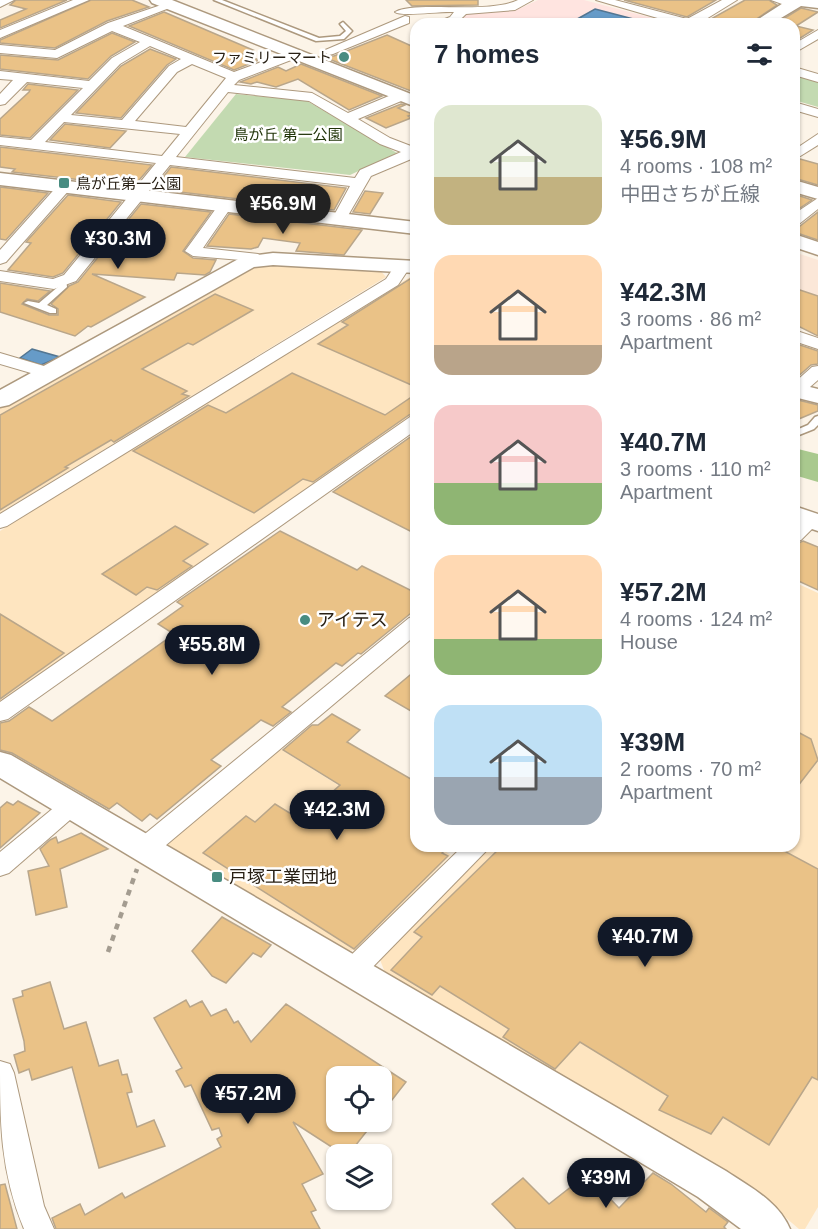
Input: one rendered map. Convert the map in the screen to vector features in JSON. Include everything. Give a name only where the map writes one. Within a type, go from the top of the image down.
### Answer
[{"type":"street","points":[[0,3],[8,0]]},
{"type":"street","points":[[0,34],[65,2],[83,0]]},
{"type":"street","points":[[329,51],[386,30],[399,12],[436,7],[515,6],[527,0]]},
{"type":"street","points":[[602,0],[669,18]]},
{"type":"street","points":[[701,18],[731,0]]},
{"type":"street","points":[[766,18],[785,2],[801,0],[818,3]]},
{"type":"street","points":[[0,49],[57,54],[112,26],[165,3],[408,99]]},
{"type":"street","points":[[399,12],[410,23]]},
{"type":"street","points":[[112,26],[191,59],[230,83],[312,97],[385,141],[410,151]]},
{"type":"street","points":[[800,45],[818,34]]},
{"type":"street","points":[[34,145],[116,61],[149,42]]},
{"type":"street","points":[[0,276],[54,284],[70,278],[230,83],[295,54]]},
{"type":"street","points":[[126,124],[173,69],[191,59]]},
{"type":"street","points":[[800,73],[818,78]]},
{"type":"street","points":[[0,75],[93,85]]},
{"type":"street","points":[[0,101],[23,78]]},
{"type":"street","points":[[348,118],[408,99]]},
{"type":"street","points":[[800,108],[818,113]]},
{"type":"street","points":[[61,118],[190,131]]},
{"type":"street","points":[[800,152],[818,138]]},
{"type":"street","points":[[0,141],[360,183]]},
{"type":"street","points":[[339,219],[365,173],[410,155]]},
{"type":"street","points":[[0,179],[410,227]]},
{"type":"street","points":[[0,260],[65,186]]},
{"type":"street","points":[[800,188],[818,194]]},
{"type":"street","points":[[800,216],[818,202]]},
{"type":"street","points":[[225,206],[193,250],[258,259],[409,267]]},
{"type":"street","points":[[800,242],[818,249]]},
{"type":"street","points":[[0,399],[249,261],[258,259]]},
{"type":"street","points":[[0,522],[392,282],[409,267]]},
{"type":"street","points":[[800,337],[818,344]]},
{"type":"street","points":[[0,358],[48,373]]},
{"type":"street","points":[[802,392],[818,371]]},
{"type":"street","points":[[0,713],[410,425]]},
{"type":"street","points":[[139,862],[410,628]]},
{"type":"street","points":[[0,763],[70,807],[139,862],[353,970],[712,1184],[751,1211],[770,1229]]},
{"type":"street","points":[[0,866],[70,807]]},
{"type":"street","points":[[353,970],[473,852]]},
{"type":"street","points":[[0,1073],[8,1150],[39,1229]]},
{"type":"lane","points":[[217,0],[318,40],[342,38],[350,31],[344,24]]},
{"type":"lane","points":[[40,306],[63,287],[63,281]]},
{"type":"lane","points":[[28,303],[53,311]]},
{"type":"lane","points":[[800,432],[811,427],[818,419]]},
{"type":"path","points":[[108,952],[139,862]]},
{"type":"shaded area","points":[[538,0],[584,0],[652,18],[463,18],[466,13],[521,8]]},
{"type":"shaded area","points":[[800,254],[818,260],[818,319],[800,312]]},
{"type":"shaded area","points":[[268,263],[379,269],[386,277],[0,513],[0,407],[252,266]]},
{"type":"shaded area","points":[[410,277],[410,416],[0,703],[0,531]]},
{"type":"shaded area","points":[[800,585],[818,593],[818,1207],[805,1229],[799,1229],[765,1200],[387,978],[379,957],[484,852],[800,852]]},
{"type":"shaded area","points":[[277,747],[410,830],[410,852],[446,852],[451,855],[357,950],[339,951],[169,852],[167,841]]},
{"type":"green space","points":[[800,75],[818,81],[818,107],[800,102]]},
{"type":"green space","name":"鳥が丘 第一公園","points":[[236,94],[307,101],[397,153],[350,175],[185,157]]},
{"type":"green space","points":[[800,450],[818,454],[818,482],[800,477]]},
{"type":"water","points":[[595,9],[630,18],[579,18]]},
{"type":"water","points":[[32,349],[60,357],[41,365],[20,358]]},
{"type":"building","points":[[16,0],[67,0],[0,28],[0,20],[26,9],[10,5]]},
{"type":"building","points":[[91,0],[132,0],[149,7],[107,21],[55,48],[0,43],[0,40]]},
{"type":"building","points":[[406,0],[478,0],[478,5],[412,6]]},
{"type":"building","points":[[624,0],[716,0],[687,17]]},
{"type":"building","points":[[745,0],[769,0],[777,5],[758,18],[713,18]]},
{"type":"building","points":[[801,8],[818,12],[800,23],[800,18],[785,18]]},
{"type":"building","points":[[164,12],[253,50],[243,54],[259,60],[234,70],[129,26]]},
{"type":"building","points":[[800,27],[813,30],[800,38]]},
{"type":"building","points":[[112,33],[135,42],[111,56],[88,79],[0,69],[0,55],[58,60]]},
{"type":"building","points":[[387,35],[410,45],[410,91],[321,56],[334,56]]},
{"type":"building","points":[[150,49],[176,59],[167,65],[121,118],[76,113],[121,66]]},
{"type":"building","points":[[301,64],[382,96],[349,110],[298,79],[276,87],[257,82],[251,84],[240,82],[278,67],[286,71]]},
{"type":"building","points":[[28,84],[78,90],[30,138],[0,135],[0,119],[29,92],[30,90],[23,90]]},
{"type":"building","points":[[401,104],[405,105],[398,108],[410,113],[408,116],[410,118],[386,128],[366,118]]},
{"type":"building","points":[[65,124],[126,131],[110,148],[50,140]]},
{"type":"building","points":[[0,147],[152,165],[134,186],[12,172],[15,169],[0,167]]},
{"type":"building","points":[[800,159],[818,164],[818,185],[800,180]]},
{"type":"building","points":[[171,167],[346,188],[334,210],[154,189]]},
{"type":"building","points":[[0,187],[48,193],[6,240],[0,239]]},
{"type":"building","points":[[365,191],[383,193],[370,214],[353,212]]},
{"type":"building","points":[[68,195],[121,202],[63,273],[53,277],[8,270],[31,243],[26,242]]},
{"type":"building","points":[[800,196],[812,200],[800,208]]},
{"type":"building","points":[[141,204],[211,212],[183,251],[193,258],[216,260],[210,272],[205,275],[177,273],[174,280],[92,274],[145,297],[91,327],[88,326],[75,336],[0,312],[0,283],[50,291],[38,301],[27,299],[22,304],[49,315],[58,315],[58,309],[51,304],[69,286],[78,282]]},
{"type":"building","points":[[818,212],[818,240],[800,234],[800,226]]},
{"type":"building","points":[[229,214],[362,230],[344,255],[296,251],[300,243],[263,238],[258,247],[251,249],[207,246]]},
{"type":"building","points":[[410,279],[410,384],[318,344],[348,325],[342,322]]},
{"type":"building","points":[[800,290],[818,296],[818,336],[800,327]]},
{"type":"building","points":[[215,294],[253,310],[193,345],[188,343],[142,369],[187,391],[182,394],[189,396],[114,442],[111,440],[65,467],[68,468],[0,510],[0,415]]},
{"type":"building","points":[[800,345],[818,351],[818,364],[811,365],[800,375]]},
{"type":"building","points":[[292,373],[385,415],[410,398],[410,415],[313,482],[303,479],[254,513],[133,451],[208,405],[226,413]]},
{"type":"building","points":[[800,400],[818,405],[818,411],[800,418]]},
{"type":"building","points":[[410,437],[410,531],[333,492]]},
{"type":"building","points":[[175,526],[208,544],[183,561],[192,566],[157,590],[147,587],[136,595],[102,574]]},
{"type":"building","points":[[280,531],[357,570],[362,566],[410,590],[410,614],[361,654],[358,653],[342,666],[336,663],[282,707],[291,712],[273,726],[261,720],[211,760],[221,766],[157,819],[150,814],[142,821],[117,803],[109,809],[12,753],[0,750],[0,723],[9,721],[29,707],[52,721],[174,634],[158,624],[183,606],[177,602]]},
{"type":"building","points":[[803,541],[818,547],[818,590],[800,582],[800,542]]},
{"type":"building","points":[[0,614],[64,653],[0,699]]},
{"type":"building","points":[[410,675],[410,711],[385,696]]},
{"type":"building","points":[[332,714],[360,730],[347,742],[410,779],[410,852],[443,852],[448,856],[354,949],[203,853],[246,816],[255,822],[275,804],[301,820],[340,785],[283,750],[312,725],[318,725]]},
{"type":"building","points":[[800,733],[811,739],[818,760],[800,783]]},
{"type":"building","points":[[18,801],[40,813],[0,848],[0,808],[7,802],[13,805]]},
{"type":"building","points":[[81,833],[108,849],[60,869],[67,907],[36,915],[28,871],[49,866],[40,849],[56,837],[58,843]]},
{"type":"building","points":[[496,852],[786,852],[818,869],[818,1080],[812,1077],[769,1145],[723,1117],[711,1134],[659,1110],[668,1096],[580,1042],[555,1069],[503,1037],[509,1029],[440,986],[432,995],[391,970],[422,937],[414,932]]},
{"type":"building","points":[[222,917],[271,945],[261,957],[253,953],[226,983],[212,976],[192,951]]},
{"type":"building","points":[[50,982],[64,1029],[86,1022],[99,1066],[118,1060],[122,1075],[127,1074],[132,1092],[127,1093],[137,1127],[154,1120],[165,1146],[99,1168],[72,1067],[32,1080],[29,1069],[19,1073],[14,1055],[25,1051],[13,999],[23,996],[22,991]]},
{"type":"building","points":[[186,1000],[190,1007],[202,1001],[211,1016],[226,1009],[234,1023],[238,1021],[251,1042],[286,1004],[381,1066],[326,1066],[326,1132],[366,1132],[357,1144],[327,1144],[293,1122],[323,1174],[302,1184],[316,1210],[311,1212],[320,1229],[56,1229],[52,1218],[80,1204],[85,1215],[122,1193],[125,1198],[221,1147],[217,1139],[222,1136],[219,1128],[212,1130],[191,1085],[185,1087],[176,1071],[182,1068],[154,1018]]},
{"type":"building","points":[[392,1073],[406,1082],[392,1100]]},
{"type":"building","points":[[653,1173],[671,1184],[706,1212],[709,1208],[728,1222],[724,1227],[726,1229],[516,1229],[492,1204],[523,1178],[549,1204],[581,1179],[586,1185],[590,1182],[594,1188],[597,1185],[619,1208]]},
{"type":"building","points":[[5,1184],[17,1229],[0,1229],[0,1185]]},
{"type":"place","name":"ファミリーマート","points":[[344,57]]},
{"type":"place","name":"鳥が丘第一公園","points":[[64,183]]},
{"type":"place","name":"アイテス","points":[[305,620]]},
{"type":"place","name":"戸塚工業団地","points":[[217,877]]}]
